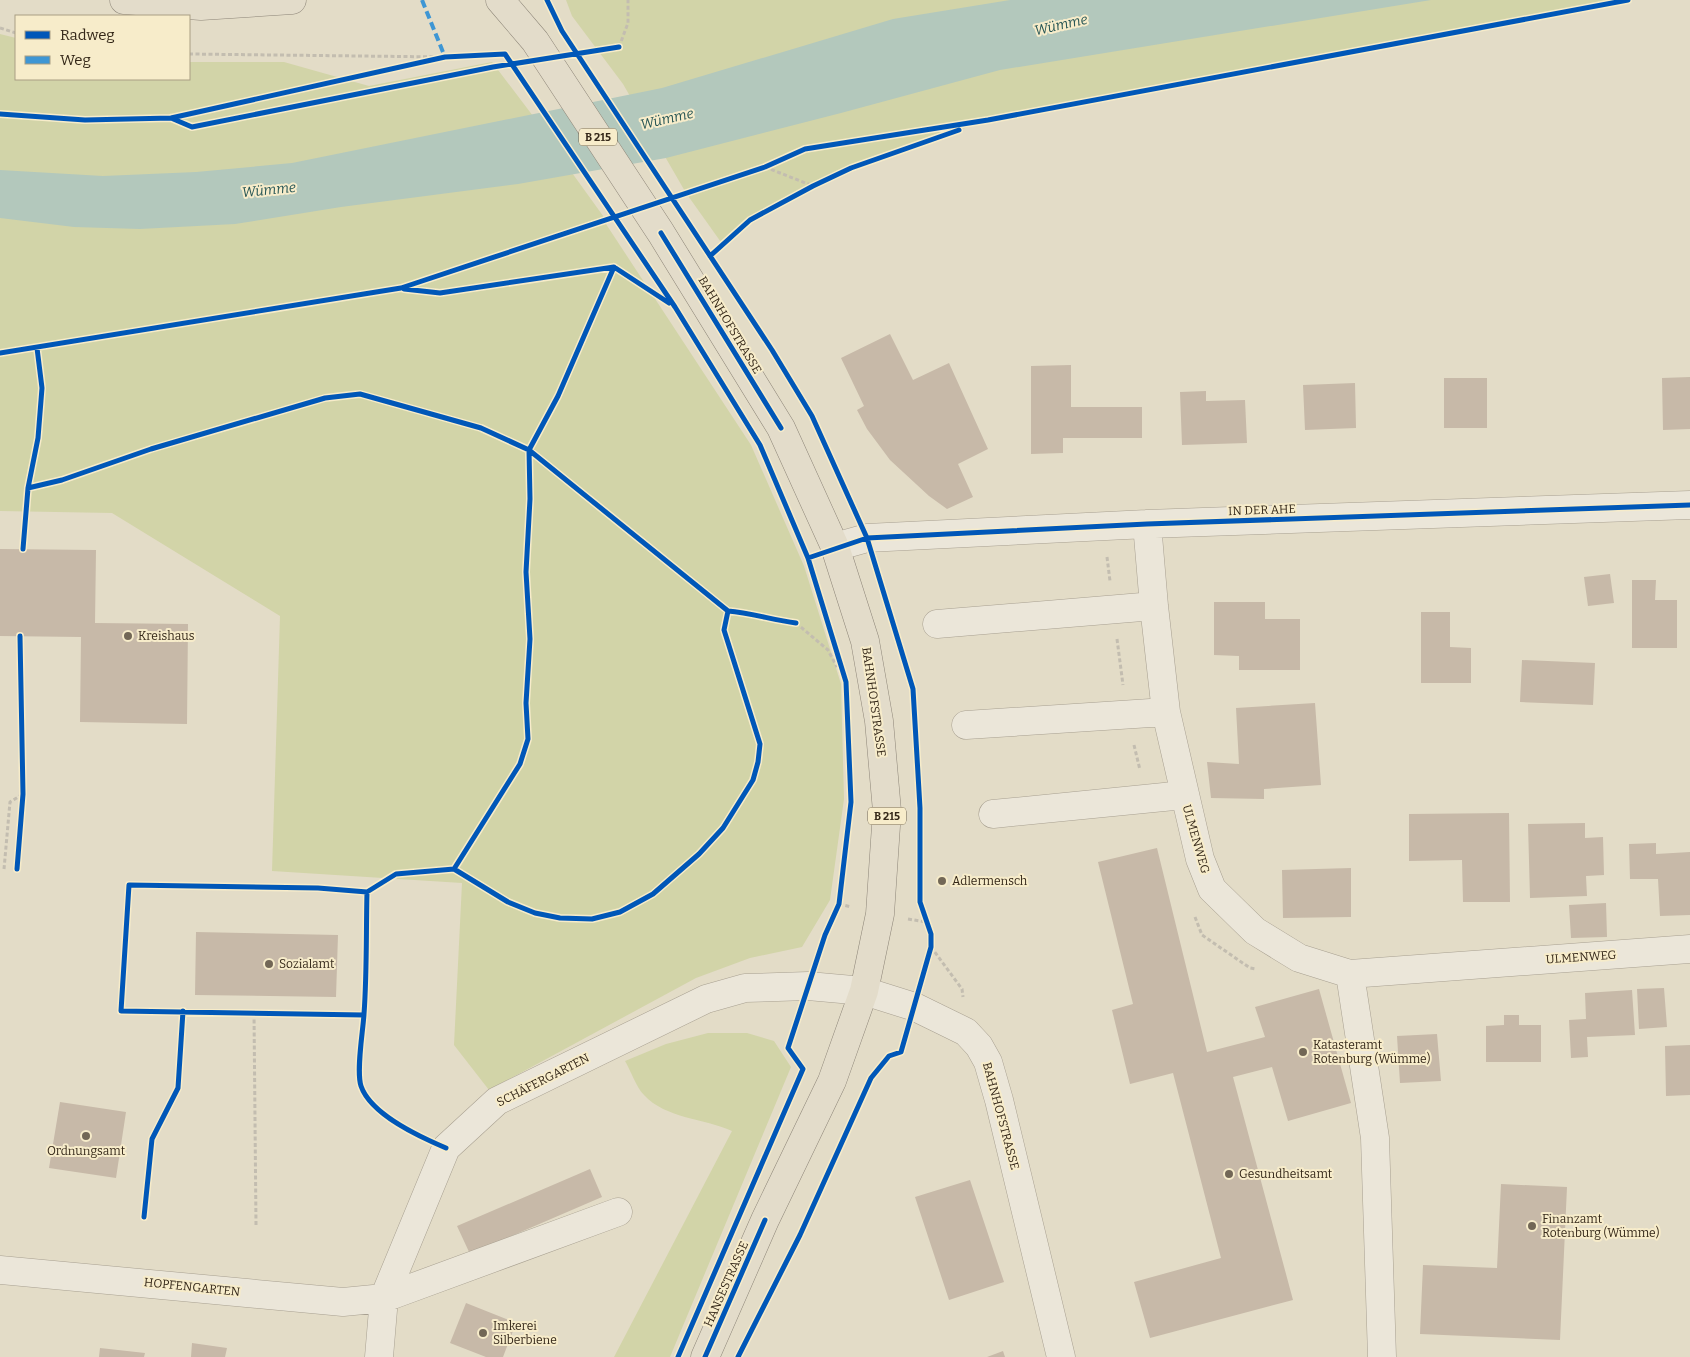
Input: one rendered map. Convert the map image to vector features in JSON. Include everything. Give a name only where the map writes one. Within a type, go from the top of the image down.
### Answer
[{"type":"main road","points":[[124,0],[201,6],[291,0]]},
{"type":"main road","name":"BAHNHOFSTRASSE","points":[[500,0],[535,41],[661,233],[781,428],[836,547],[865,640],[878,721],[887,811],[880,914],[864,991]]},
{"type":"main road","name":"B 215","points":[[519,0],[535,41]]},
{"type":"main road","name":"HANSESTRASSE","points":[[705,1357],[765,1220],[832,1081],[864,991]]},
{"type":"street","name":"IN DER AHE","points":[[836,547],[867,538],[1147,524],[1690,505]]},
{"type":"street","name":"ULMENWEG","points":[[1147,524],[1166,712],[1200,859],[1212,889],[1255,931],[1299,958],[1350,974],[1690,948]]},
{"type":"street","points":[[937,624],[1154,606]]},
{"type":"street","points":[[966,724],[1166,712]]},
{"type":"street","points":[[993,814],[1184,795]]},
{"type":"street","points":[[1350,974],[1375,1138],[1382,1357]]},
{"type":"street","name":"SCHÄFERGARTEN","points":[[379,1357],[384,1298],[446,1148],[497,1101],[706,999],[744,988],[808,986],[864,991]]},
{"type":"street","name":"BAHNHOFSTRASSE","points":[[864,991],[915,1007],[966,1032],[979,1046],[988,1062],[1061,1357]]},
{"type":"street","name":"HOPFENGARTEN","points":[[0,1270],[343,1302],[384,1298],[618,1212]]},
{"type":"path","points":[[619,46],[628,23],[628,0]]},
{"type":"path","points":[[0,28],[15,32]]},
{"type":"path","points":[[190,54],[445,58]]},
{"type":"path","points":[[765,167],[813,186]]},
{"type":"path","points":[[796,624],[828,650],[842,674]]},
{"type":"path","points":[[4,869],[10,802],[23,794]]},
{"type":"path","points":[[931,947],[962,989],[966,1032]]},
{"type":"path","points":[[254,1013],[256,1225]]},
{"type":"green space","points":[[566,0],[1628,0],[988,120],[851,168],[750,220],[723,245],[686,193],[623,84],[572,16]]},
{"type":"green space","points":[[0,34],[15,38],[15,80],[190,80],[190,62],[284,62],[369,86],[492,62],[533,116],[531,116],[606,220],[604,221],[751,445],[804,566],[841,684],[844,799],[830,900],[802,947],[750,958],[696,978],[489,1090],[454,1045],[462,883],[272,871],[280,616],[112,513],[0,511]]},
{"type":"green space","points":[[708,1033],[747,1033],[774,1041],[791,1067],[670,1357],[614,1357],[732,1131],[674,1114],[653,1103],[638,1088],[625,1061],[666,1044]]},
{"type":"water","name":"Wümme","points":[[1010,0],[1431,0],[1000,70],[666,158],[518,184],[341,207],[235,224],[140,229],[74,227],[0,218],[0,170],[103,176],[196,172],[292,163],[662,88],[893,19]]},
{"type":"building","points":[[890,334],[913,380],[949,363],[988,449],[958,464],[973,497],[947,509],[929,496],[890,460],[867,429],[857,410],[864,406],[841,358]]},
{"type":"building","points":[[1071,365],[1071,407],[1142,407],[1142,438],[1063,438],[1063,453],[1031,454],[1031,366]]},
{"type":"building","points":[[1690,377],[1690,429],[1663,430],[1662,378]]},
{"type":"building","points":[[1444,378],[1487,378],[1487,428],[1444,428]]},
{"type":"building","points":[[1355,383],[1356,428],[1305,430],[1303,385]]},
{"type":"building","points":[[1206,391],[1206,401],[1245,400],[1247,443],[1182,445],[1180,392]]},
{"type":"building","name":"Kreishaus","points":[[0,549],[96,550],[95,623],[188,624],[187,724],[80,722],[81,637],[0,636]]},
{"type":"building","points":[[1610,574],[1614,603],[1588,606],[1584,577]]},
{"type":"building","points":[[1632,580],[1656,580],[1655,600],[1677,600],[1677,648],[1632,648]]},
{"type":"building","points":[[1214,602],[1265,602],[1265,619],[1300,619],[1300,670],[1239,670],[1239,656],[1214,655]]},
{"type":"building","points":[[1421,612],[1450,612],[1450,647],[1471,648],[1471,683],[1421,683]]},
{"type":"building","points":[[1522,660],[1595,663],[1593,705],[1520,702]]},
{"type":"building","points":[[1315,703],[1321,785],[1264,789],[1264,799],[1211,798],[1207,762],[1239,764],[1236,708]]},
{"type":"building","points":[[1509,813],[1510,902],[1463,902],[1462,860],[1409,861],[1409,814]]},
{"type":"building","points":[[1585,823],[1585,838],[1603,837],[1604,875],[1586,876],[1587,896],[1530,898],[1528,824]]},
{"type":"building","points":[[1656,843],[1656,854],[1690,852],[1690,915],[1660,916],[1658,879],[1630,879],[1629,844]]},
{"type":"building","points":[[1157,848],[1207,1052],[1265,1037],[1255,1007],[1319,989],[1351,1103],[1288,1121],[1272,1067],[1233,1077],[1293,1300],[1150,1338],[1134,1282],[1221,1258],[1173,1073],[1130,1084],[1112,1010],[1133,1004],[1098,862]]},
{"type":"building","points":[[1351,868],[1351,917],[1283,918],[1282,870]]},
{"type":"building","points":[[1606,903],[1607,937],[1571,938],[1569,905]]},
{"type":"building","points":[[196,932],[338,935],[336,997],[195,995]]},
{"type":"building","points":[[1664,988],[1667,1027],[1639,1029],[1637,989]]},
{"type":"building","points":[[1632,990],[1635,1035],[1587,1037],[1588,1057],[1571,1058],[1569,1020],[1586,1019],[1585,993]]},
{"type":"building","points":[[1504,1015],[1519,1015],[1519,1025],[1541,1025],[1541,1062],[1486,1062],[1486,1026],[1504,1025]]},
{"type":"building","points":[[1437,1034],[1441,1081],[1400,1083],[1397,1036]]},
{"type":"building","points":[[1690,1045],[1690,1095],[1666,1096],[1665,1046]]},
{"type":"building","points":[[60,1102],[126,1112],[116,1178],[49,1168]]},
{"type":"building","points":[[590,1169],[602,1197],[470,1254],[457,1226]]},
{"type":"building","points":[[970,1180],[1004,1282],[949,1300],[915,1197]]},
{"type":"building","name":"Finanzamt Rotenburg (Wümme)","points":[[1501,1184],[1567,1187],[1560,1340],[1420,1334],[1423,1265],[1497,1268]]},
{"type":"building","name":"Imkerei Silberbiene","points":[[466,1303],[516,1323],[503,1357],[486,1357],[450,1343]]},
{"type":"building","points":[[192,1343],[227,1348],[225,1357],[191,1357]]},
{"type":"building","points":[[100,1348],[145,1353],[144,1357],[99,1357]]},
{"type":"building","points":[[1003,1351],[1005,1357],[987,1357]]},
{"type":"marked path","points":[[422,0],[445,57]]},
{"type":"cycle path","points":[[547,0],[562,31],[772,350],[812,416],[867,538],[913,689],[920,808],[920,902],[931,934],[931,947],[901,1052],[889,1056],[871,1078],[800,1235],[738,1357]]},
{"type":"cycle path","points":[[0,353],[401,288],[765,167],[805,149],[988,120],[1628,0]]},
{"type":"cycle path","points":[[171,118],[192,127],[493,67],[619,47]]},
{"type":"cycle path","points":[[0,114],[85,120],[171,118],[445,57],[505,54],[675,307],[760,445],[808,558],[846,682],[851,802],[839,904],[825,935],[788,1048],[803,1069],[678,1357]]},
{"type":"cycle path","points":[[710,256],[750,220],[813,186],[851,168],[959,130]]},
{"type":"cycle path","points":[[661,233],[781,428]]},
{"type":"cycle path","points":[[404,289],[440,293],[614,267],[669,303]]},
{"type":"cycle path","points":[[454,869],[520,764],[528,739],[526,703],[530,639],[526,572],[530,499],[529,450],[558,396],[614,267]]},
{"type":"cycle path","points":[[23,549],[28,488],[38,438],[42,388],[37,348]]},
{"type":"cycle path","points":[[28,488],[62,480],[151,449],[325,398],[360,394],[481,428],[529,450],[728,611],[796,623]]},
{"type":"cycle path","points":[[808,558],[867,538],[1147,524],[1690,505]]},
{"type":"cycle path","points":[[364,1015],[121,1011],[129,885],[318,888],[367,892],[396,874],[454,869],[508,902],[535,913],[560,918],[592,919],[620,912],[653,894],[699,854],[723,828],[753,780],[760,744],[724,630],[728,611]]},
{"type":"cycle path","points":[[17,869],[23,794],[20,636]]},
{"type":"cycle path","points":[[367,892],[365,999],[359,1061],[361,1086],[366,1097],[385,1115],[410,1131],[446,1148]]},
{"type":"cycle path","points":[[144,1217],[152,1139],[178,1088],[183,1011]]},
{"type":"cycle path","points":[[705,1357],[765,1220]]},
{"type":"place","name":"Kreishaus","points":[[128,636]]},
{"type":"place","name":"Adlermensch","points":[[942,881]]},
{"type":"place","name":"Sozialamt","points":[[269,964]]},
{"type":"place","name":"Katasteramt Rotenburg (Wümme)","points":[[1303,1052]]},
{"type":"place","name":"Ordnungsamt","points":[[86,1136]]},
{"type":"place","name":"Gesundheitsamt","points":[[1229,1174]]},
{"type":"place","name":"Finanzamt Rotenburg (Wümme)","points":[[1532,1226]]},
{"type":"place","name":"Imkerei Silberbiene","points":[[483,1333]]}]
